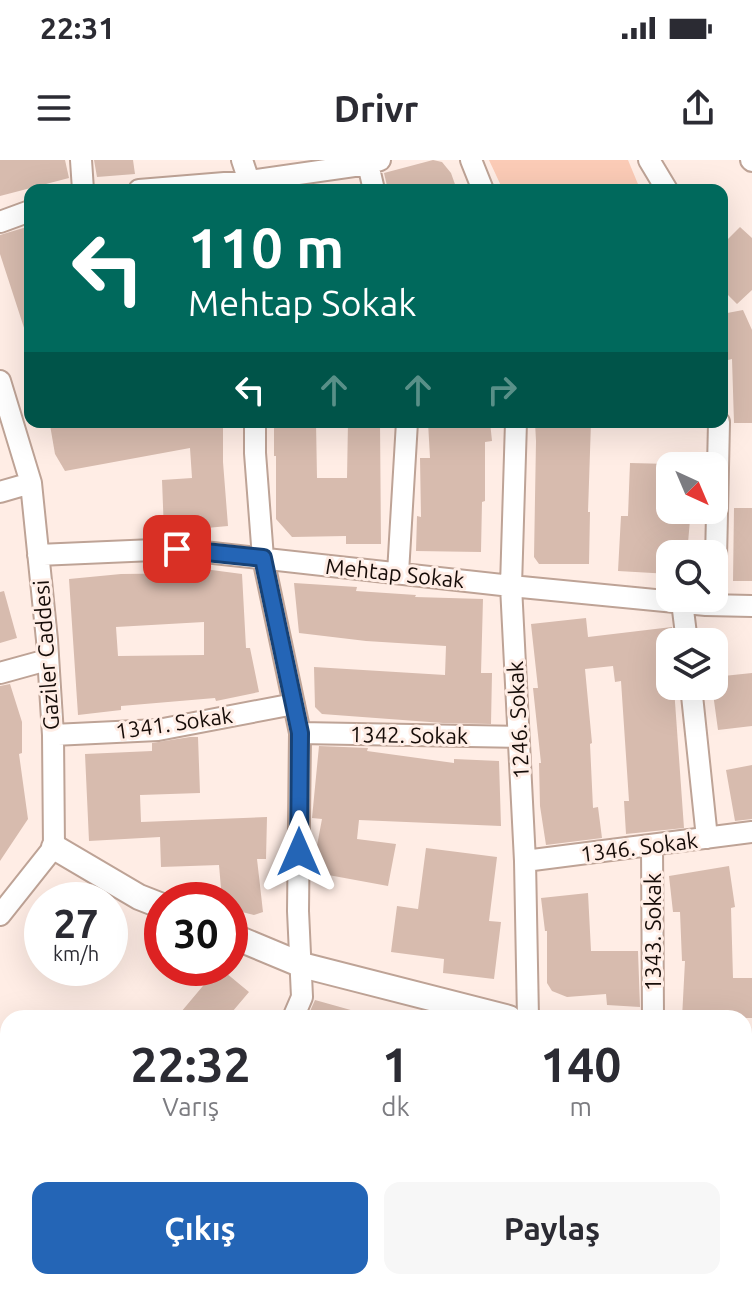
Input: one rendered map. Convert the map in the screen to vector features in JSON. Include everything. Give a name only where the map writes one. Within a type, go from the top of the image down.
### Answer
[{"type":"street","points":[[81,160],[83,184]]},
{"type":"street","points":[[242,160],[248,184]]},
{"type":"street","points":[[471,160],[481,184]]},
{"type":"street","points":[[649,160],[663,184]]},
{"type":"street","points":[[259,184],[374,162],[374,184]]},
{"type":"street","points":[[0,222],[24,213]]},
{"type":"street","name":"Gaziler Caddesi","points":[[0,381],[20,411],[31,483],[53,735],[54,847]]},
{"type":"street","points":[[255,428],[263,558],[300,733],[298,911],[302,997],[296,1010]]},
{"type":"street","points":[[398,573],[407,428]]},
{"type":"street","name":"1246. Sokak","points":[[516,428],[511,586],[525,861],[528,1010]]},
{"type":"street","points":[[716,540],[719,428]]},
{"type":"street","points":[[0,492],[31,483]]},
{"type":"street","name":"Mehtap Sokak","points":[[38,555],[177,549],[656,600]]},
{"type":"street","name":"Mehtap Sokak","points":[[728,605],[752,606]]},
{"type":"street","points":[[0,673],[47,660]]},
{"type":"street","points":[[692,700],[707,838]]},
{"type":"street","name":"1341. Sokak","points":[[53,735],[158,730],[294,704]]},
{"type":"street","name":"1342. Sokak","points":[[300,733],[518,737]]},
{"type":"street","name":"1346. Sokak","points":[[525,861],[752,832]]},
{"type":"street","name":"1343. Sokak","points":[[652,846],[653,1010]]},
{"type":"street","points":[[0,915],[54,847],[144,899]]},
{"type":"street","points":[[248,942],[302,965],[478,1010]]},
{"type":"shaded area","points":[[489,160],[628,160],[638,184],[500,184]]},
{"type":"building","points":[[0,160],[65,160],[69,178],[46,184],[24,184],[24,190],[0,196]]},
{"type":"building","points":[[94,160],[133,160],[135,174],[97,177]]},
{"type":"building","points":[[433,160],[442,162],[455,184],[387,184],[384,173]]},
{"type":"building","points":[[740,227],[752,238],[752,290],[737,304],[728,295],[728,239]]},
{"type":"building","points":[[24,228],[24,328],[0,254],[0,235]]},
{"type":"building","points":[[743,310],[752,330],[752,423],[734,423],[732,359],[728,360],[728,313]]},
{"type":"building","points":[[51,428],[223,428],[228,526],[164,532],[162,480],[192,478],[190,448],[65,471],[55,454]]},
{"type":"building","points":[[274,428],[316,428],[317,478],[347,478],[348,428],[380,428],[381,544],[346,544],[346,536],[292,537],[276,519]]},
{"type":"building","points":[[428,428],[491,428],[492,441],[485,442],[481,552],[416,551],[417,516],[421,517],[420,458],[430,458]]},
{"type":"building","points":[[535,428],[591,428],[589,564],[539,564],[534,557]]},
{"type":"building","points":[[630,463],[656,464],[656,524],[690,524],[688,540],[656,540],[656,573],[618,571],[621,516],[628,516]]},
{"type":"building","points":[[734,508],[752,508],[752,581],[733,581]]},
{"type":"building","points":[[204,569],[242,574],[246,648],[250,648],[259,692],[216,701],[215,698],[121,706],[121,710],[78,715],[69,579],[121,574],[204,573]],"holes":[[[204,622],[204,655],[118,656],[116,627]]]},
{"type":"building","points":[[294,583],[357,587],[356,591],[415,597],[483,599],[481,673],[492,673],[491,724],[322,714],[315,707],[314,667],[445,675],[446,646],[299,633]]},
{"type":"building","points":[[4,591],[17,638],[0,643],[0,592]]},
{"type":"building","points":[[586,618],[588,637],[656,629],[656,700],[675,700],[684,828],[626,834],[624,801],[629,801],[621,681],[615,682],[613,666],[585,669],[592,743],[593,808],[598,807],[602,838],[546,845],[540,806],[541,763],[533,688],[538,688],[531,624]]},
{"type":"building","points":[[752,673],[752,726],[718,730],[714,700],[728,700],[728,676]]},
{"type":"building","points":[[10,684],[22,722],[22,753],[19,754],[28,819],[0,861],[0,686]]},
{"type":"building","points":[[198,737],[200,793],[140,795],[141,822],[267,817],[266,859],[257,859],[263,912],[248,914],[248,882],[220,882],[219,865],[161,867],[160,837],[89,841],[85,754],[152,751],[152,743]]},
{"type":"building","points":[[319,746],[368,748],[367,751],[454,763],[454,759],[499,761],[501,826],[359,820],[357,839],[396,844],[388,886],[312,872],[322,819],[312,818]]},
{"type":"building","points":[[752,765],[752,819],[735,821],[726,770]]},
{"type":"building","points":[[426,848],[497,857],[489,921],[501,922],[494,979],[443,973],[444,959],[391,952],[397,906],[418,909]]},
{"type":"building","points":[[729,866],[735,907],[731,908],[733,978],[752,978],[752,1010],[682,1010],[685,961],[682,961],[680,912],[673,912],[669,876]]},
{"type":"building","points":[[588,893],[591,951],[638,951],[640,1007],[607,1005],[606,994],[567,997],[552,991],[547,983],[547,931],[541,898]]},
{"type":"building","points":[[203,986],[242,986],[249,992],[234,1010],[183,1010]]},
{"type":"building","points":[[315,1000],[351,1010],[311,1010]]},
{"type":"route","points":[[177,549],[263,558],[300,733],[299,852]]}]
